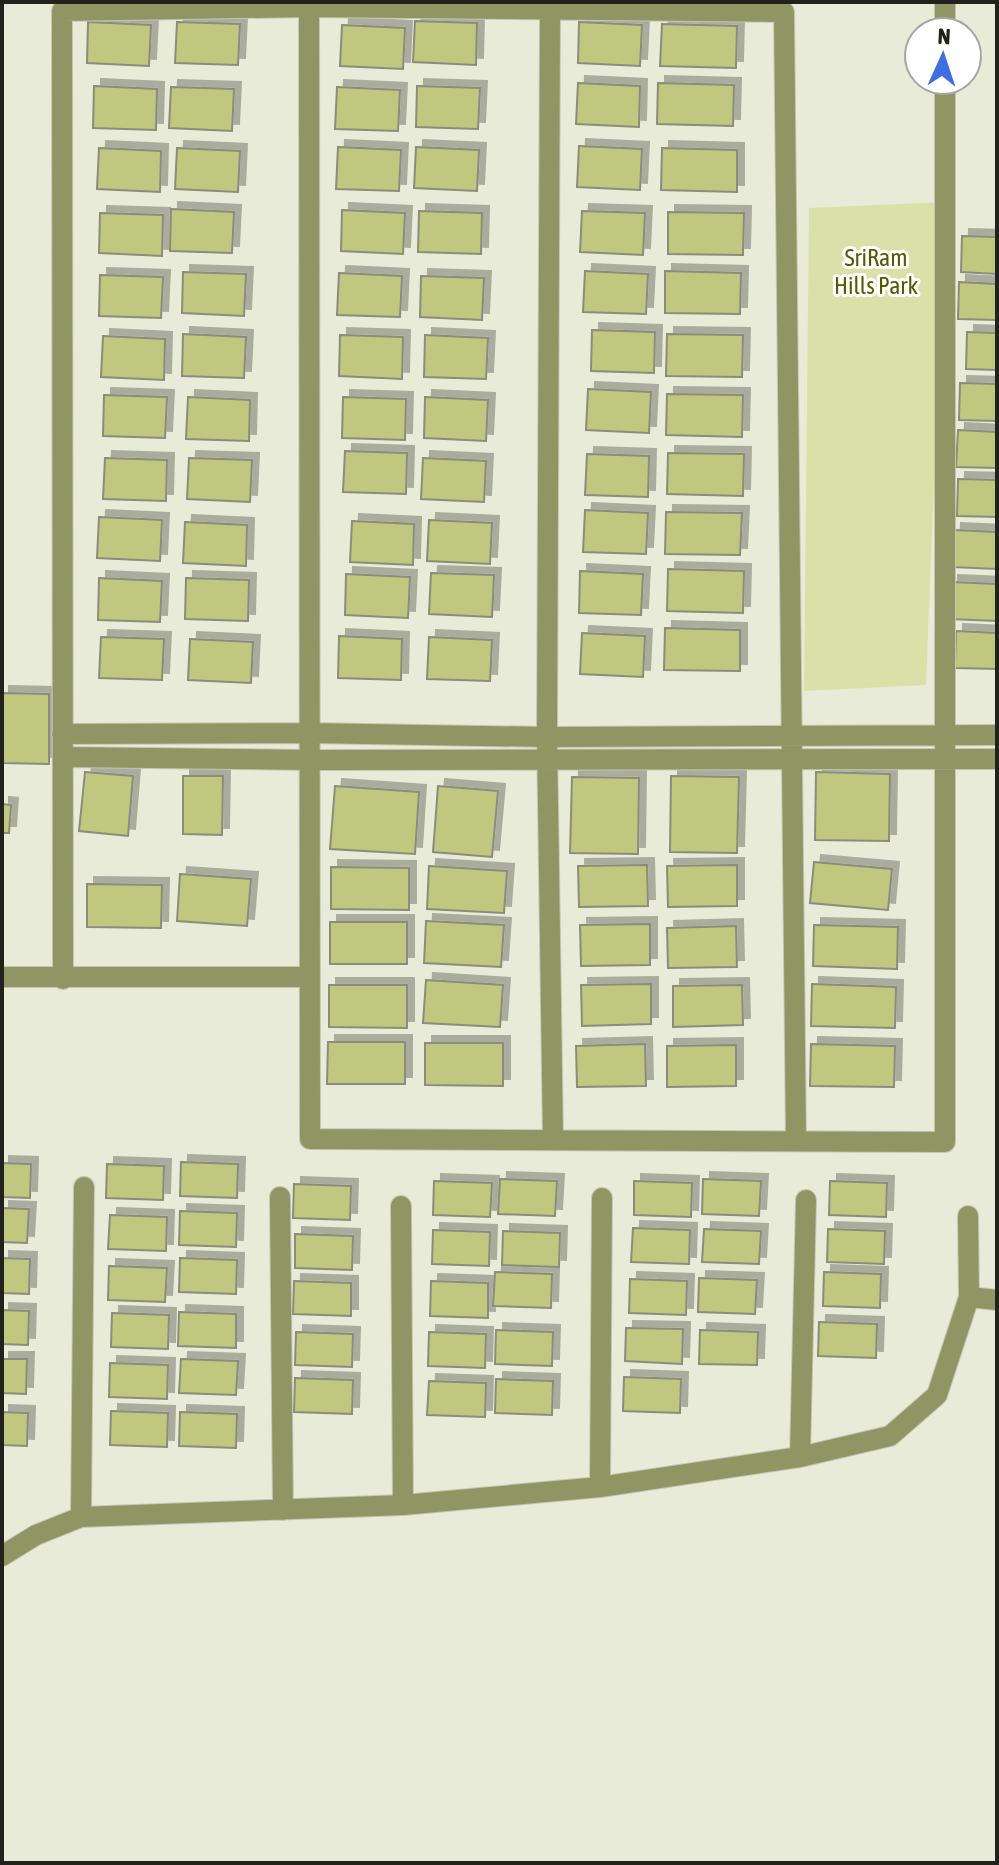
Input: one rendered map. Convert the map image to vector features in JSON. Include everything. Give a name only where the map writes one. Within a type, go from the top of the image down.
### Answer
[{"type":"street","points":[[309,7],[310,1139],[945,1142],[945,96]]},
{"type":"street","points":[[63,979],[62,11],[309,7],[784,12],[796,1141]]},
{"type":"street","points":[[550,10],[547,737],[553,1140]]},
{"type":"street","points":[[62,734],[309,733],[547,737],[997,735]]},
{"type":"street","points":[[64,757],[310,760],[997,759]]},
{"type":"street","points":[[2,977],[309,977]]},
{"type":"street","points":[[81,1517],[84,1187]]},
{"type":"street","points":[[280,1197],[283,1510]]},
{"type":"street","points":[[600,1487],[602,1198]]},
{"type":"street","points":[[800,1457],[806,1200]]},
{"type":"street","points":[[401,1206],[403,1505]]},
{"type":"street","points":[[2,1556],[36,1535],[81,1517],[403,1505],[600,1487],[800,1457],[890,1436],[937,1395],[969,1297],[968,1216]]},
{"type":"street","points":[[969,1297],[997,1300]]},
{"type":"green space","name":"SriRam Hills Park","points":[[945,202],[926,685],[804,691],[809,208]]},
{"type":"building","points":[[415,21],[477,23],[476,65],[413,62]]},
{"type":"building","points":[[88,22],[151,25],[149,66],[87,63]]},
{"type":"building","points":[[177,22],[240,24],[238,65],[175,63]]},
{"type":"building","points":[[579,22],[642,25],[640,66],[578,63]]},
{"type":"building","points":[[662,24],[737,26],[736,68],[660,66]]},
{"type":"building","points":[[342,25],[405,28],[403,69],[340,66]]},
{"type":"building","points":[[578,83],[640,86],[639,127],[576,124]]},
{"type":"building","points":[[658,83],[734,85],[733,126],[657,124]]},
{"type":"building","points":[[94,86],[157,89],[156,130],[93,128]]},
{"type":"building","points":[[417,86],[480,88],[478,129],[416,127]]},
{"type":"building","points":[[171,87],[234,89],[232,131],[169,128]]},
{"type":"building","points":[[337,87],[400,90],[398,131],[335,129]]},
{"type":"building","points":[[579,146],[642,149],[640,190],[577,187]]},
{"type":"building","points":[[338,147],[401,150],[399,191],[336,189]]},
{"type":"building","points":[[416,147],[479,150],[477,191],[414,188]]},
{"type":"building","points":[[99,148],[161,151],[160,192],[97,189]]},
{"type":"building","points":[[177,148],[240,151],[238,192],[175,189]]},
{"type":"building","points":[[662,148],[737,150],[737,192],[661,190]]},
{"type":"building","points":[[171,209],[234,212],[232,253],[170,251]]},
{"type":"building","points":[[342,210],[405,213],[403,254],[341,251]]},
{"type":"building","points":[[419,211],[482,213],[481,254],[418,252]]},
{"type":"building","points":[[582,211],[645,213],[643,255],[580,252]]},
{"type":"building","points":[[668,212],[744,213],[743,255],[668,254]]},
{"type":"building","points":[[100,213],[163,215],[162,256],[99,253]]},
{"type":"building","points":[[962,236],[997,237],[997,274],[961,272]]},
{"type":"building","points":[[585,271],[648,274],[646,314],[583,312]]},
{"type":"building","points":[[665,271],[741,273],[740,314],[665,313]]},
{"type":"building","points":[[183,272],[246,274],[244,316],[182,313]]},
{"type":"building","points":[[339,273],[402,276],[400,317],[337,315]]},
{"type":"building","points":[[100,275],[163,277],[161,318],[99,316]]},
{"type":"building","points":[[421,276],[484,278],[482,320],[420,317]]},
{"type":"building","points":[[959,282],[997,284],[997,320],[958,319]]},
{"type":"building","points":[[592,330],[655,332],[654,373],[591,371]]},
{"type":"building","points":[[967,332],[997,333],[997,370],[966,369]]},
{"type":"building","points":[[183,334],[246,337],[244,378],[182,376]]},
{"type":"building","points":[[667,334],[743,335],[742,377],[666,376]]},
{"type":"building","points":[[340,335],[403,337],[402,379],[339,376]]},
{"type":"building","points":[[425,335],[488,338],[486,379],[424,377]]},
{"type":"building","points":[[103,336],[165,339],[164,380],[101,377]]},
{"type":"building","points":[[960,383],[997,384],[997,421],[959,420]]},
{"type":"building","points":[[588,389],[651,392],[649,433],[586,430]]},
{"type":"building","points":[[667,394],[743,395],[742,437],[666,435]]},
{"type":"building","points":[[104,395],[167,397],[165,438],[103,436]]},
{"type":"building","points":[[188,397],[250,400],[249,441],[186,439]]},
{"type":"building","points":[[343,397],[406,399],[405,440],[342,438]]},
{"type":"building","points":[[425,397],[488,400],[486,441],[424,438]]},
{"type":"building","points":[[958,430],[997,432],[997,468],[956,467]]},
{"type":"building","points":[[345,451],[407,453],[406,494],[343,492]]},
{"type":"building","points":[[668,453],[744,454],[743,496],[667,494]]},
{"type":"building","points":[[587,454],[649,456],[648,497],[585,495]]},
{"type":"building","points":[[105,458],[167,460],[166,501],[103,499]]},
{"type":"building","points":[[189,458],[252,460],[250,502],[187,499]]},
{"type":"building","points":[[423,458],[486,461],[484,502],[421,499]]},
{"type":"building","points":[[958,479],[997,480],[997,517],[957,516]]},
{"type":"building","points":[[585,510],[648,513],[646,554],[583,552]]},
{"type":"building","points":[[666,512],[742,513],[740,555],[665,554]]},
{"type":"building","points":[[99,517],[162,520],[160,561],[97,558]]},
{"type":"building","points":[[429,520],[492,523],[490,564],[427,561]]},
{"type":"building","points":[[352,521],[414,524],[413,565],[350,562]]},
{"type":"building","points":[[185,522],[247,525],[246,566],[183,563]]},
{"type":"building","points":[[954,530],[997,532],[997,569],[952,567]]},
{"type":"building","points":[[668,569],[744,571],[743,613],[667,611]]},
{"type":"building","points":[[580,571],[643,574],[641,615],[579,613]]},
{"type":"building","points":[[431,573],[494,575],[492,617],[429,614]]},
{"type":"building","points":[[346,574],[410,577],[408,618],[345,615]]},
{"type":"building","points":[[99,578],[162,581],[160,622],[98,620]]},
{"type":"building","points":[[186,578],[249,580],[248,621],[185,619]]},
{"type":"building","points":[[951,582],[997,584],[997,621],[950,619]]},
{"type":"building","points":[[665,628],[740,630],[740,671],[664,670]]},
{"type":"building","points":[[956,631],[997,633],[997,669],[955,668]]},
{"type":"building","points":[[582,633],[645,636],[643,677],[580,674]]},
{"type":"building","points":[[339,636],[402,639],[401,680],[338,678]]},
{"type":"building","points":[[101,637],[164,639],[162,680],[99,678]]},
{"type":"building","points":[[429,637],[492,640],[490,681],[427,679]]},
{"type":"building","points":[[190,639],[253,642],[251,683],[188,680]]},
{"type":"building","points":[[2,693],[49,694],[49,764],[2,763]]},
{"type":"building","points":[[85,772],[133,776],[128,836],[79,831]]},
{"type":"building","points":[[816,772],[890,774],[889,841],[815,840]]},
{"type":"building","points":[[183,776],[223,776],[222,835],[183,834]]},
{"type":"building","points":[[671,776],[739,777],[737,853],[670,852]]},
{"type":"building","points":[[572,777],[639,778],[638,854],[570,853]]},
{"type":"building","points":[[335,786],[419,792],[415,854],[330,849]]},
{"type":"building","points":[[438,786],[498,791],[492,857],[433,852]]},
{"type":"building","points":[[2,804],[11,805],[9,833],[2,833]]},
{"type":"building","points":[[814,862],[892,869],[888,910],[810,903]]},
{"type":"building","points":[[647,865],[648,906],[579,907],[578,866]]},
{"type":"building","points":[[737,865],[737,906],[668,907],[667,866]]},
{"type":"building","points":[[429,866],[507,871],[504,913],[427,909]]},
{"type":"building","points":[[331,867],[409,868],[409,910],[331,909]]},
{"type":"building","points":[[180,874],[251,879],[247,926],[177,921]]},
{"type":"building","points":[[87,884],[162,885],[161,928],[87,927]]},
{"type":"building","points":[[426,921],[504,925],[501,967],[424,963]]},
{"type":"building","points":[[330,922],[407,922],[407,964],[330,964]]},
{"type":"building","points":[[650,924],[650,965],[581,966],[580,925]]},
{"type":"building","points":[[814,925],[898,927],[897,969],[813,966]]},
{"type":"building","points":[[736,926],[737,967],[668,968],[667,928]]},
{"type":"building","points":[[426,980],[503,985],[500,1027],[423,1023]]},
{"type":"building","points":[[651,984],[651,1024],[582,1026],[581,985]]},
{"type":"building","points":[[812,984],[896,987],[895,1028],[811,1026]]},
{"type":"building","points":[[329,985],[407,985],[407,1028],[329,1027]]},
{"type":"building","points":[[742,985],[743,1025],[673,1027],[673,986]]},
{"type":"building","points":[[328,1042],[405,1042],[405,1084],[327,1084]]},
{"type":"building","points":[[425,1043],[503,1043],[503,1086],[425,1085]]},
{"type":"building","points":[[645,1044],[646,1086],[577,1087],[576,1046]]},
{"type":"building","points":[[811,1044],[895,1046],[894,1087],[810,1086]]},
{"type":"building","points":[[736,1045],[736,1086],[667,1087],[667,1046]]},
{"type":"building","points":[[181,1162],[238,1164],[237,1198],[180,1196]]},
{"type":"building","points":[[2,1163],[31,1164],[30,1198],[2,1197]]},
{"type":"building","points":[[107,1164],[164,1166],[163,1200],[106,1198]]},
{"type":"building","points":[[500,1179],[557,1181],[555,1216],[498,1214]]},
{"type":"building","points":[[703,1179],[761,1181],[759,1216],[702,1214]]},
{"type":"building","points":[[434,1181],[492,1183],[490,1217],[433,1215]]},
{"type":"building","points":[[634,1181],[692,1183],[691,1217],[634,1215]]},
{"type":"building","points":[[830,1181],[887,1183],[886,1217],[829,1215]]},
{"type":"building","points":[[294,1184],[351,1186],[350,1220],[293,1218]]},
{"type":"building","points":[[2,1208],[29,1209],[27,1243],[2,1242]]},
{"type":"building","points":[[180,1211],[237,1213],[236,1247],[179,1245]]},
{"type":"building","points":[[110,1215],[167,1217],[166,1251],[108,1249]]},
{"type":"building","points":[[633,1228],[690,1230],[689,1264],[631,1262]]},
{"type":"building","points":[[704,1229],[761,1231],[759,1264],[702,1262]]},
{"type":"building","points":[[828,1229],[885,1231],[884,1264],[827,1262]]},
{"type":"building","points":[[433,1230],[490,1232],[489,1266],[432,1264]]},
{"type":"building","points":[[503,1231],[560,1233],[559,1267],[502,1265]]},
{"type":"building","points":[[295,1234],[353,1236],[352,1270],[295,1268]]},
{"type":"building","points":[[2,1258],[30,1259],[29,1294],[2,1293]]},
{"type":"building","points":[[180,1258],[237,1260],[236,1294],[179,1292]]},
{"type":"building","points":[[109,1266],[167,1268],[165,1302],[108,1300]]},
{"type":"building","points":[[495,1272],[552,1274],[551,1308],[493,1306]]},
{"type":"building","points":[[824,1272],[881,1274],[880,1308],[823,1306]]},
{"type":"building","points":[[699,1278],[757,1280],[755,1314],[698,1312]]},
{"type":"building","points":[[630,1279],[687,1281],[686,1315],[629,1313]]},
{"type":"building","points":[[294,1281],[351,1283],[351,1316],[293,1314]]},
{"type":"building","points":[[431,1281],[488,1283],[488,1318],[430,1316]]},
{"type":"building","points":[[2,1310],[29,1311],[28,1345],[2,1344]]},
{"type":"building","points":[[179,1312],[236,1314],[236,1348],[178,1346]]},
{"type":"building","points":[[112,1313],[169,1315],[168,1349],[111,1347]]},
{"type":"building","points":[[819,1322],[877,1324],[876,1358],[818,1356]]},
{"type":"building","points":[[626,1328],[683,1329],[682,1364],[625,1361]]},
{"type":"building","points":[[496,1330],[553,1332],[552,1366],[495,1364]]},
{"type":"building","points":[[700,1330],[758,1332],[757,1365],[699,1364]]},
{"type":"building","points":[[296,1332],[353,1334],[352,1367],[295,1365]]},
{"type":"building","points":[[429,1332],[486,1334],[485,1368],[428,1366]]},
{"type":"building","points":[[2,1359],[27,1359],[26,1394],[2,1393]]},
{"type":"building","points":[[181,1359],[238,1361],[236,1395],[179,1393]]},
{"type":"building","points":[[110,1363],[168,1365],[167,1399],[109,1397]]},
{"type":"building","points":[[624,1377],[681,1379],[680,1413],[623,1411]]},
{"type":"building","points":[[295,1378],[353,1380],[352,1414],[294,1412]]},
{"type":"building","points":[[496,1379],[553,1381],[552,1415],[495,1413]]},
{"type":"building","points":[[429,1381],[486,1383],[485,1417],[427,1415]]},
{"type":"building","points":[[111,1411],[168,1413],[167,1447],[110,1445]]},
{"type":"building","points":[[2,1412],[28,1413],[27,1446],[2,1445]]},
{"type":"building","points":[[180,1412],[237,1414],[236,1448],[179,1446]]}]
